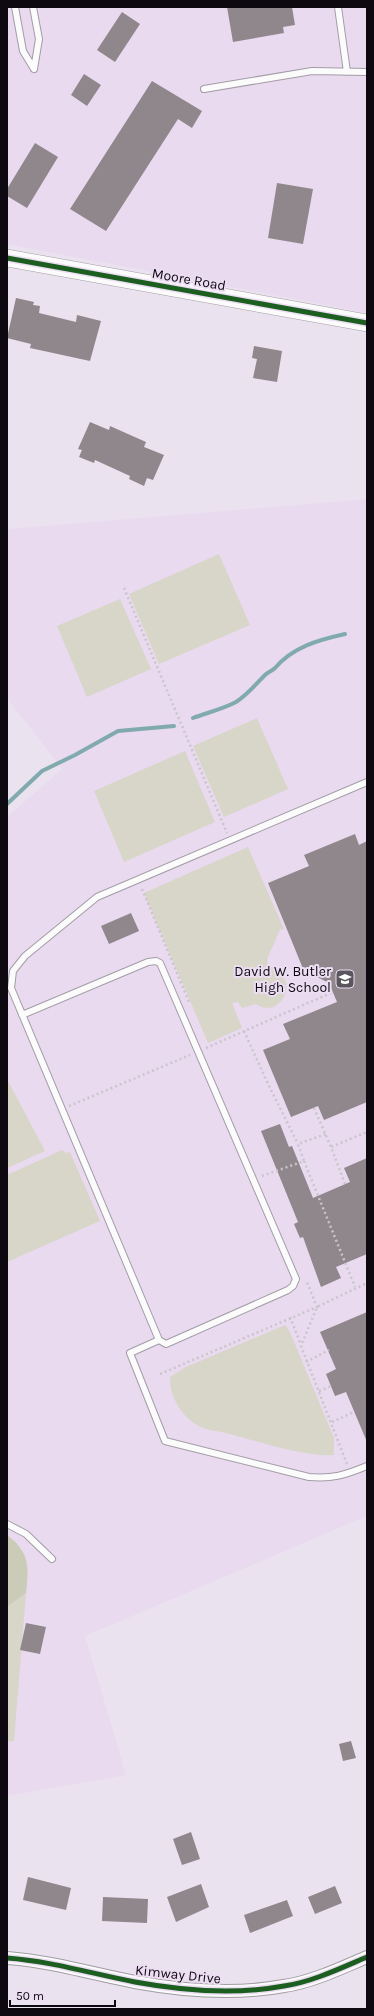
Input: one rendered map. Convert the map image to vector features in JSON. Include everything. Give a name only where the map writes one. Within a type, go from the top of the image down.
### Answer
[{"type":"street","name":"Moore Road","points":[[7,258],[367,323]]},
{"type":"street","name":"Kimway Drive","points":[[7,1958],[47,1963],[180,1989],[225,1991],[285,1986],[338,1969],[367,1957]]},
{"type":"lane","points":[[15,7],[23,51],[34,69],[38,39],[34,7]]},
{"type":"lane","points":[[338,7],[347,72]]},
{"type":"lane","points":[[204,89],[312,71],[367,72]]},
{"type":"lane","points":[[22,1015],[148,962],[156,961],[160,963],[296,1279],[293,1286],[288,1290],[166,1344],[159,1340],[22,1015],[9,981],[13,971],[25,956],[97,897],[367,782]]},
{"type":"lane","points":[[159,1340],[130,1353],[166,1441],[309,1477],[328,1478],[350,1473],[367,1466]]},
{"type":"lane","points":[[7,1524],[26,1534],[52,1559]]},
{"type":"path","points":[[124,588],[230,840]]},
{"type":"path","points":[[244,1031],[298,1144],[355,1288]]},
{"type":"path","points":[[314,1108],[326,1134],[345,1184]]},
{"type":"path","points":[[331,1147],[367,1132]]},
{"type":"path","points":[[298,1144],[326,1134]]},
{"type":"path","points":[[262,1176],[304,1161]]},
{"type":"path","points":[[160,1374],[290,1317],[317,1307],[367,1283]]},
{"type":"path","points":[[302,1346],[317,1307]]},
{"type":"path","points":[[290,1317],[302,1346],[306,1362],[332,1422],[350,1473]]},
{"type":"path","points":[[306,1362],[329,1350]]},
{"type":"path","points":[[319,1391],[331,1386]]},
{"type":"path","points":[[332,1422],[354,1412]]},
{"type":"shaded area","points":[[7,7],[367,7],[367,313],[7,244]]},
{"type":"shaded area","points":[[367,499],[367,1516],[85,1636],[126,1775],[7,1796],[7,817],[62,769],[7,698],[7,529]]},
{"type":"shaded area","points":[[219,554],[250,625],[159,664],[129,594]]},
{"type":"shaded area","points":[[120,599],[151,669],[87,697],[57,626]]},
{"type":"shaded area","points":[[257,718],[288,789],[224,817],[193,746]]},
{"type":"shaded area","points":[[185,751],[215,822],[124,862],[94,791]]},
{"type":"shaded area","points":[[248,847],[284,929],[280,930],[267,959],[268,965],[279,971],[284,979],[286,987],[280,1002],[273,1007],[265,1008],[256,1004],[242,1008],[238,1002],[232,1003],[242,1028],[208,1043],[144,893]]},
{"type":"shaded area","points":[[7,1079],[45,1151],[7,1168]]},
{"type":"shaded area","points":[[62,1150],[66,1153],[70,1152],[100,1221],[7,1262],[7,1175]]},
{"type":"shaded area","points":[[285,1325],[290,1332],[334,1438],[334,1455],[310,1454],[200,1427],[191,1421],[181,1411],[174,1398],[170,1384],[170,1377],[186,1367]]},
{"type":"shaded area","points":[[26,1593],[14,1741],[7,1742],[7,1607]]},
{"type":"green space","points":[[7,1535],[15,1541],[24,1554],[28,1576],[26,1593],[7,1607]]},
{"type":"building","points":[[227,7],[292,7],[295,25],[283,27],[284,33],[233,42]]},
{"type":"building","points":[[122,12],[140,24],[115,62],[97,50]]},
{"type":"building","points":[[84,74],[101,85],[87,106],[71,95]]},
{"type":"building","points":[[152,81],[202,111],[192,128],[178,119],[106,231],[70,209]]},
{"type":"building","points":[[35,143],[58,157],[27,208],[7,196],[7,189]]},
{"type":"building","points":[[277,183],[313,189],[303,244],[268,238]]},
{"type":"building","points":[[16,298],[34,302],[33,305],[40,306],[39,313],[76,322],[77,315],[101,321],[90,361],[30,348],[31,344],[7,338]]},
{"type":"building","points":[[254,346],[282,351],[277,382],[253,378],[257,359],[252,358]]},
{"type":"building","points":[[90,422],[109,430],[110,426],[146,442],[144,447],[164,455],[153,480],[147,478],[144,486],[129,479],[130,476],[95,460],[94,463],[79,457],[82,450],[78,449]]},
{"type":"building","name":"David W. Butler High School","points":[[355,834],[359,845],[367,841],[367,1102],[324,1120],[318,1106],[291,1117],[263,1050],[290,1039],[283,1024],[337,1002],[329,983],[311,974],[306,976],[268,883],[309,866],[304,855]]},
{"type":"building","points":[[131,913],[139,931],[109,944],[101,926]]},
{"type":"building","points":[[280,1124],[289,1147],[292,1146],[313,1198],[350,1182],[344,1168],[367,1158],[367,1254],[336,1267],[341,1278],[321,1287],[303,1237],[300,1238],[294,1224],[298,1222],[261,1131]]},
{"type":"building","points":[[367,1312],[367,1442],[346,1392],[335,1396],[326,1374],[336,1369],[320,1332]]},
{"type":"building","points":[[26,1623],[46,1627],[40,1654],[20,1650]]},
{"type":"building","points":[[351,1741],[356,1758],[343,1761],[339,1744]]},
{"type":"building","points":[[191,1832],[200,1859],[182,1865],[173,1839]]},
{"type":"building","points":[[28,1877],[71,1888],[66,1910],[23,1900]]},
{"type":"building","points":[[201,1884],[209,1907],[176,1922],[167,1897]]},
{"type":"building","points":[[335,1886],[342,1903],[315,1914],[308,1897]]},
{"type":"building","points":[[103,1897],[148,1899],[147,1923],[102,1921]]},
{"type":"building","points":[[287,1900],[293,1916],[250,1933],[244,1915]]},
{"type":"waterway","points":[[193,718],[236,702],[248,693],[266,674],[282,661],[307,645],[345,634]]},
{"type":"waterway","points":[[7,804],[42,771],[75,755],[118,731],[174,726]]},
{"type":"cycle path","points":[[7,258],[367,323]]},
{"type":"cycle path","points":[[7,1958],[55,1965],[119,1979],[172,1988],[228,1991],[266,1989],[295,1984],[326,1974],[367,1957]]},
{"type":"place","name":"David W. Butler High School","points":[[345,979]]}]
